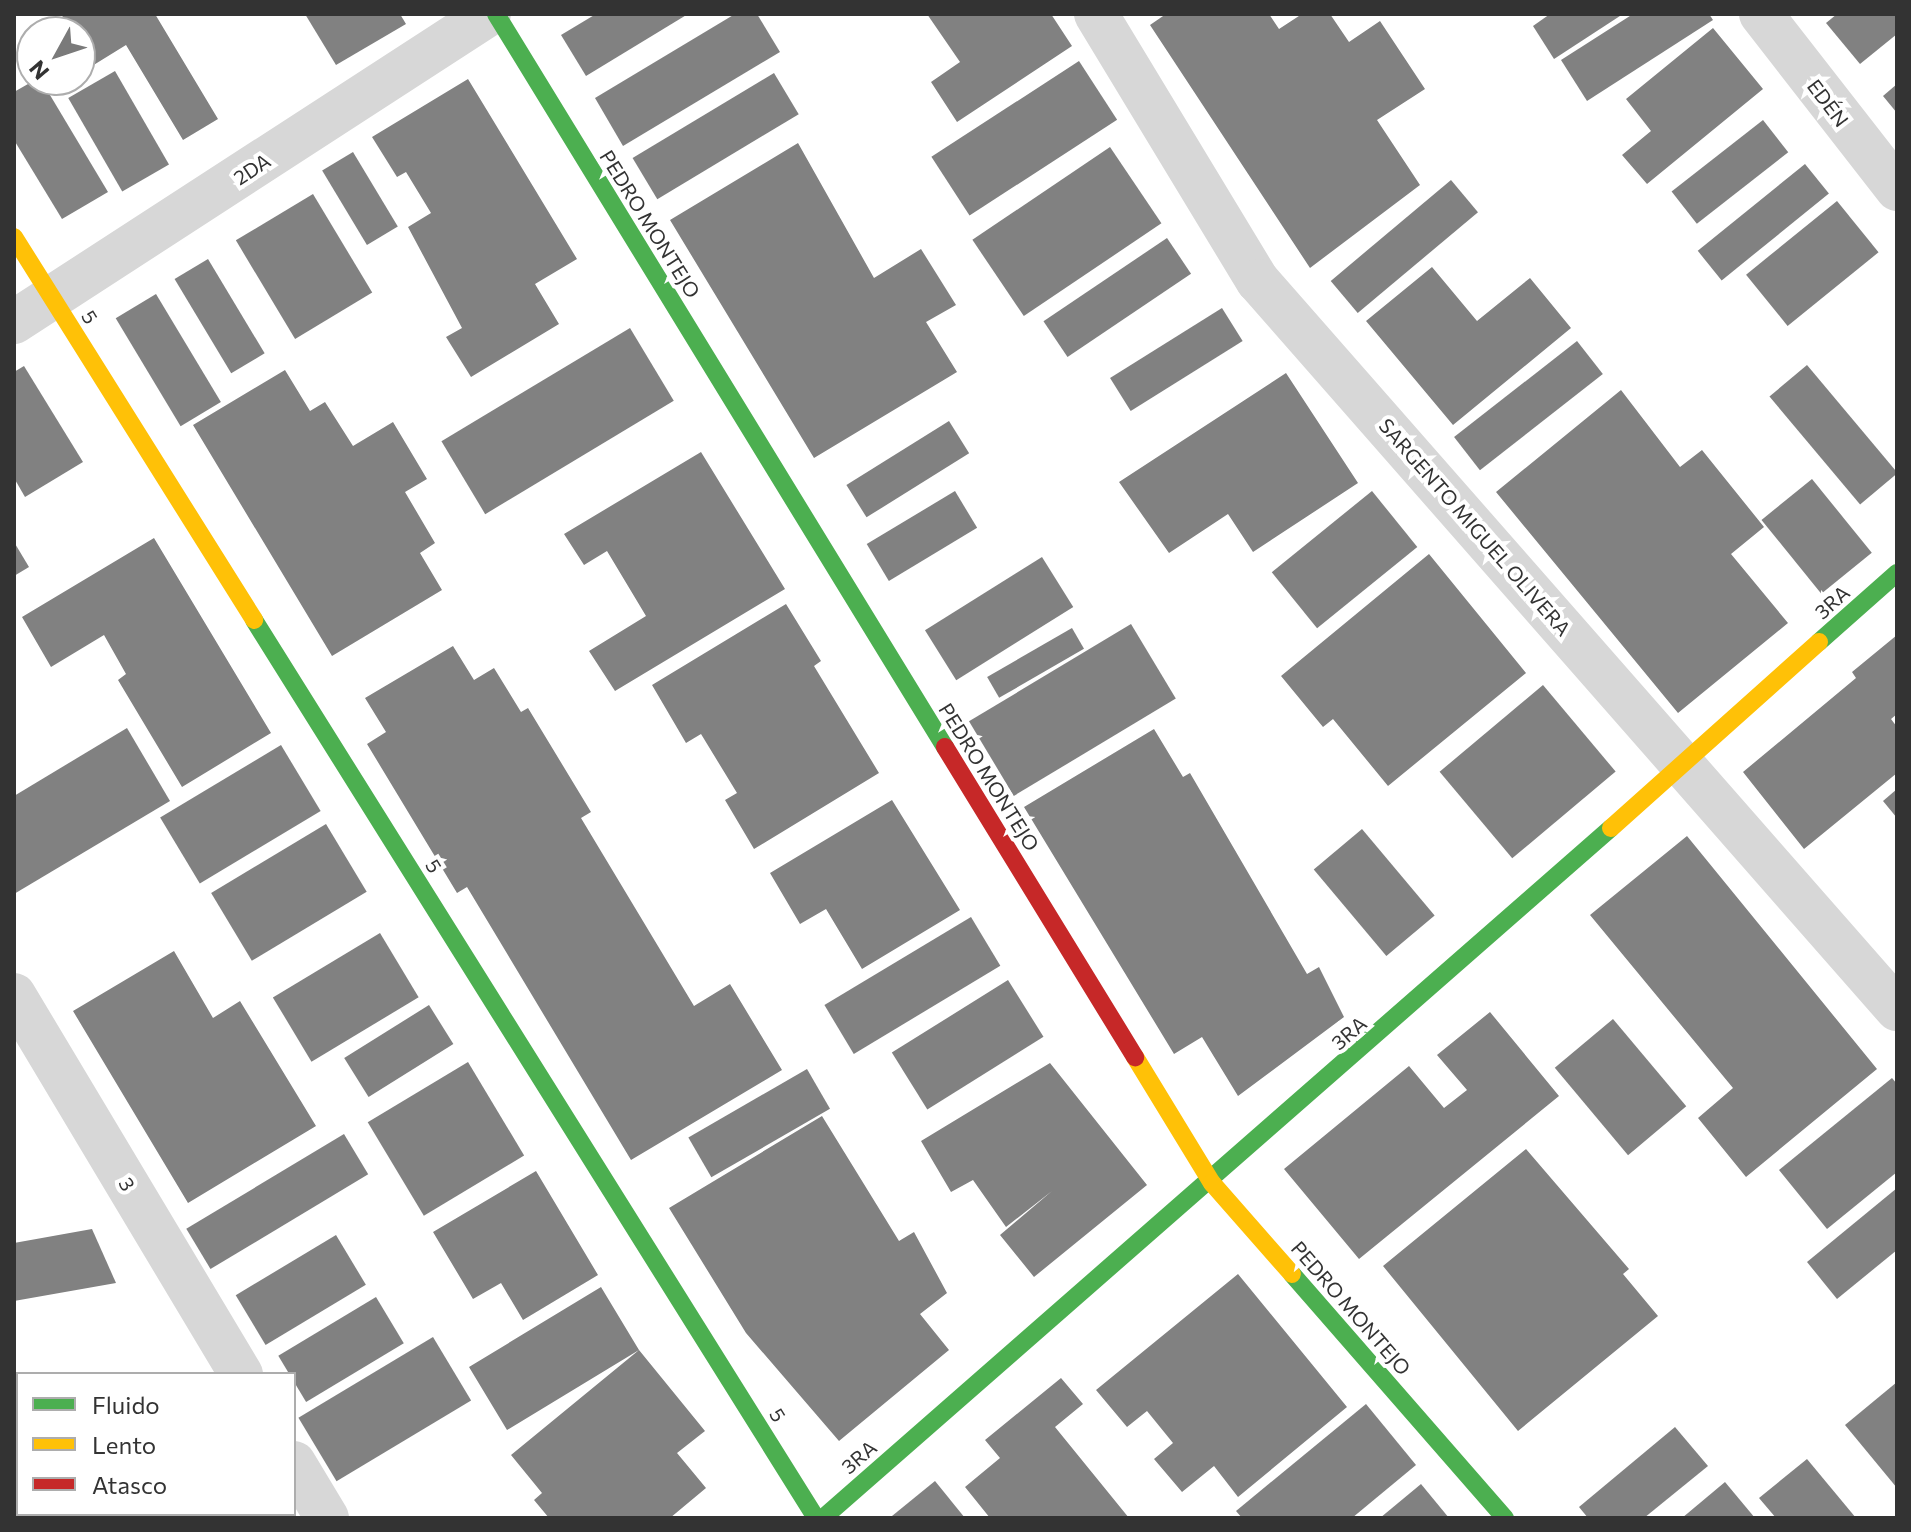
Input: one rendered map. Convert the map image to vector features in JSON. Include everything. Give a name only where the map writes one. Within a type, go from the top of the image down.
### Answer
[{"type":"street","name":"2DA","points":[[14,322],[489,14]]},
{"type":"street","name":"PEDRO MONTEJO","points":[[496,14],[1212,1183],[1505,1518]]},
{"type":"street","name":"SARGENTO MIGUEL OLIVERA","points":[[1096,14],[1258,281],[1897,1009]]},
{"type":"street","name":"EDÉN","points":[[1761,14],[1897,189]]},
{"type":"street","name":"5","points":[[14,237],[816,1518]]},
{"type":"street","name":"3RA","points":[[823,1518],[1212,1183],[1897,573]]},
{"type":"street","name":"3","points":[[14,995],[240,1372]]},
{"type":"street","points":[[296,1466],[327,1518]]},
{"type":"building","points":[[155,14],[218,119],[183,140],[126,45],[96,64],[96,16],[62,16]]},
{"type":"building","points":[[305,14],[400,14],[406,24],[336,65]]},
{"type":"building","points":[[596,14],[688,14],[586,76],[561,35]]},
{"type":"building","points":[[735,14],[757,14],[780,52],[623,146],[595,98]]},
{"type":"building","points":[[927,14],[1051,14],[1072,46],[957,122],[931,82],[960,62]]},
{"type":"building","points":[[1166,14],[1269,14],[1279,29],[1302,14],[1330,14],[1349,42],[1380,21],[1425,89],[1377,120],[1420,185],[1310,268],[1150,25]]},
{"type":"building","points":[[1550,14],[1623,14],[1554,59],[1533,26]]},
{"type":"building","points":[[1633,14],[1709,14],[1713,20],[1587,101],[1561,60]]},
{"type":"building","points":[[1837,14],[1897,14],[1897,34],[1860,64],[1826,23]]},
{"type":"building","points":[[1713,28],[1763,89],[1647,184],[1622,155],[1651,131],[1626,99]]},
{"type":"building","points":[[1079,61],[1117,120],[970,216],[931,157]]},
{"type":"building","points":[[115,71],[169,165],[122,192],[68,98],[96,96],[96,82]]},
{"type":"building","points":[[774,73],[799,114],[657,199],[633,158]]},
{"type":"building","points":[[468,79],[577,259],[535,284],[559,324],[471,377],[446,337],[462,328],[408,227],[431,213],[406,172],[397,177],[372,137]]},
{"type":"building","points":[[1897,84],[1897,113],[1883,96]]},
{"type":"building","points":[[14,92],[16,96],[51,96],[108,192],[62,219],[14,140]]},
{"type":"building","points":[[1763,120],[1788,152],[1697,224],[1672,191]]},
{"type":"building","points":[[798,143],[874,278],[921,249],[956,305],[926,322],[957,372],[814,458],[670,220]]},
{"type":"building","points":[[1110,147],[1161,223],[1024,316],[972,240]]},
{"type":"building","points":[[353,152],[398,227],[367,245],[322,171]]},
{"type":"building","points":[[1805,164],[1829,194],[1722,280],[1698,251]]},
{"type":"building","points":[[1451,180],[1478,212],[1358,313],[1331,281]]},
{"type":"building","points":[[313,194],[372,293],[295,339],[236,240]]},
{"type":"building","points":[[1837,201],[1879,252],[1788,326],[1746,275]]},
{"type":"building","points":[[1167,238],[1191,274],[1068,357],[1043,321]]},
{"type":"building","points":[[208,259],[265,353],[231,373],[175,279]]},
{"type":"building","points":[[1432,267],[1477,321],[1530,278],[1571,328],[1453,425],[1366,321]]},
{"type":"building","points":[[156,294],[221,402],[181,426],[116,318]]},
{"type":"building","points":[[1222,308],[1243,341],[1131,411],[1110,378]]},
{"type":"building","points":[[630,328],[674,401],[485,514],[441,441]]},
{"type":"building","points":[[1577,341],[1603,374],[1480,470],[1454,437]]},
{"type":"building","points":[[1807,365],[1897,472],[1860,505],[1769,396]]},
{"type":"building","points":[[24,366],[83,462],[25,497],[14,478],[14,372]]},
{"type":"building","points":[[285,370],[310,411],[325,402],[353,446],[393,422],[427,479],[405,492],[435,543],[420,553],[442,590],[332,656],[193,425]]},
{"type":"building","points":[[1286,373],[1358,483],[1253,552],[1228,514],[1169,553],[1119,482]]},
{"type":"building","points":[[1621,390],[1680,467],[1702,450],[1764,527],[1731,554],[1788,623],[1678,713],[1496,492]]},
{"type":"building","points":[[949,421],[969,453],[867,517],[846,485]]},
{"type":"building","points":[[701,452],[785,589],[615,691],[589,651],[646,616],[607,551],[584,565],[564,534]]},
{"type":"building","points":[[1812,479],[1872,553],[1821,594],[1761,520]]},
{"type":"building","points":[[955,491],[977,528],[889,581],[867,544]]},
{"type":"building","points":[[1372,491],[1417,547],[1317,628],[1272,572]]},
{"type":"building","points":[[154,538],[271,733],[182,787],[118,680],[126,674],[104,635],[51,667],[22,617]]},
{"type":"building","points":[[14,542],[29,567],[14,576]]},
{"type":"building","points":[[1429,554],[1526,673],[1388,786],[1333,719],[1323,727],[1281,676]]},
{"type":"building","points":[[1042,557],[1073,607],[956,680],[925,630]]},
{"type":"building","points":[[786,604],[821,661],[814,666],[879,773],[754,849],[725,800],[737,793],[701,734],[686,743],[652,685]]},
{"type":"building","points":[[1131,624],[1176,699],[1014,796],[969,721]]},
{"type":"building","points":[[1072,628],[1084,649],[999,698],[987,677]]},
{"type":"building","points":[[1897,635],[1897,714],[1891,719],[1897,727],[1897,773],[1804,849],[1743,772],[1856,678],[1852,672]]},
{"type":"building","points":[[453,646],[474,680],[494,668],[521,712],[528,708],[591,812],[581,818],[694,1006],[730,984],[782,1070],[631,1160],[467,887],[457,893],[367,744],[386,732],[365,698]]},
{"type":"building","points":[[1543,685],[1616,772],[1512,858],[1440,772]]},
{"type":"building","points":[[127,728],[170,801],[14,894],[14,796]]},
{"type":"building","points":[[1154,729],[1183,777],[1190,773],[1307,974],[1319,967],[1344,1017],[1238,1096],[1202,1037],[1174,1054],[1024,807]]},
{"type":"building","points":[[281,745],[321,811],[200,884],[160,818]]},
{"type":"building","points":[[1897,789],[1897,818],[1883,801]]},
{"type":"building","points":[[892,800],[960,910],[862,969],[826,909],[800,924],[770,873]]},
{"type":"building","points":[[326,824],[367,892],[252,961],[211,893]]},
{"type":"building","points":[[1362,829],[1435,916],[1386,956],[1314,869]]},
{"type":"building","points":[[1687,836],[1877,1069],[1746,1177],[1698,1118],[1733,1088],[1590,915]]},
{"type":"building","points":[[971,917],[1000,966],[854,1054],[824,1005]]},
{"type":"building","points":[[380,933],[419,997],[311,1062],[273,997]]},
{"type":"building","points":[[174,951],[213,1018],[240,1001],[316,1126],[188,1203],[73,1011]]},
{"type":"building","points":[[1008,980],[1044,1037],[927,1109],[892,1053]]},
{"type":"building","points":[[429,1005],[453,1044],[369,1097],[344,1058]]},
{"type":"building","points":[[1490,1012],[1559,1096],[1359,1259],[1284,1169],[1409,1066],[1444,1108],[1467,1090],[1437,1055]]},
{"type":"building","points":[[1613,1019],[1686,1106],[1628,1155],[1555,1068]]},
{"type":"building","points":[[468,1062],[524,1155],[424,1216],[368,1122]]},
{"type":"building","points":[[1050,1063],[1147,1185],[1034,1277],[1000,1235],[1052,1191],[1006,1227],[973,1180],[951,1192],[921,1141]]},
{"type":"building","points":[[807,1069],[830,1109],[711,1177],[688,1138]]},
{"type":"building","points":[[1892,1078],[1897,1084],[1897,1172],[1827,1229],[1779,1170]]},
{"type":"building","points":[[822,1116],[899,1241],[914,1232],[947,1293],[920,1314],[949,1350],[839,1441],[746,1333],[669,1208]]},
{"type":"building","points":[[344,1134],[368,1174],[210,1269],[186,1229]]},
{"type":"building","points":[[1526,1149],[1629,1269],[1623,1274],[1658,1316],[1518,1431],[1383,1266]]},
{"type":"building","points":[[536,1171],[598,1275],[523,1320],[501,1283],[473,1299],[433,1232]]},
{"type":"building","points":[[1897,1188],[1897,1250],[1837,1299],[1807,1262]]},
{"type":"building","points":[[92,1229],[116,1283],[14,1301],[14,1243]]},
{"type":"building","points":[[336,1235],[366,1285],[266,1345],[236,1295]]},
{"type":"building","points":[[1238,1274],[1347,1407],[1238,1497],[1214,1466],[1182,1492],[1154,1459],[1173,1443],[1147,1411],[1127,1427],[1096,1390]]},
{"type":"building","points":[[601,1287],[639,1350],[507,1430],[469,1367]]},
{"type":"building","points":[[376,1297],[404,1343],[306,1402],[296,1385],[296,1372],[288,1372],[278,1356]]},
{"type":"building","points":[[433,1337],[471,1400],[337,1481],[298,1418]]},
{"type":"building","points":[[639,1350],[705,1431],[677,1453],[706,1488],[670,1518],[549,1518],[534,1500],[542,1493],[511,1455]]},
{"type":"building","points":[[1061,1378],[1083,1404],[1055,1427],[1129,1518],[990,1518],[965,1487],[1000,1458],[985,1440]]},
{"type":"building","points":[[1897,1382],[1897,1488],[1845,1425]]},
{"type":"building","points":[[1366,1404],[1416,1465],[1352,1518],[1242,1518],[1236,1511]]},
{"type":"building","points":[[1675,1427],[1708,1466],[1644,1518],[1588,1518],[1579,1507]]},
{"type":"building","points":[[1807,1459],[1856,1518],[1776,1518],[1759,1498]]},
{"type":"building","points":[[935,1481],[965,1518],[893,1518],[892,1516]]},
{"type":"building","points":[[1725,1482],[1755,1518],[1682,1518]]},
{"type":"building","points":[[1421,1484],[1449,1518],[1380,1518]]},
{"type":"traffic: fast","points":[[496,14],[945,747]]},
{"type":"traffic: fast","points":[[1819,642],[1897,573]]},
{"type":"traffic: fast","points":[[254,620],[816,1518]]},
{"type":"traffic: fast","points":[[823,1518],[1611,828]]},
{"type":"traffic: fast","points":[[1292,1274],[1505,1518]]},
{"type":"traffic: slow","points":[[14,237],[254,620]]},
{"type":"traffic: slow","points":[[1611,828],[1819,642]]},
{"type":"traffic: slow","points":[[1135,1057],[1212,1183],[1292,1274]]},
{"type":"traffic: jam","points":[[945,747],[1135,1057]]}]
